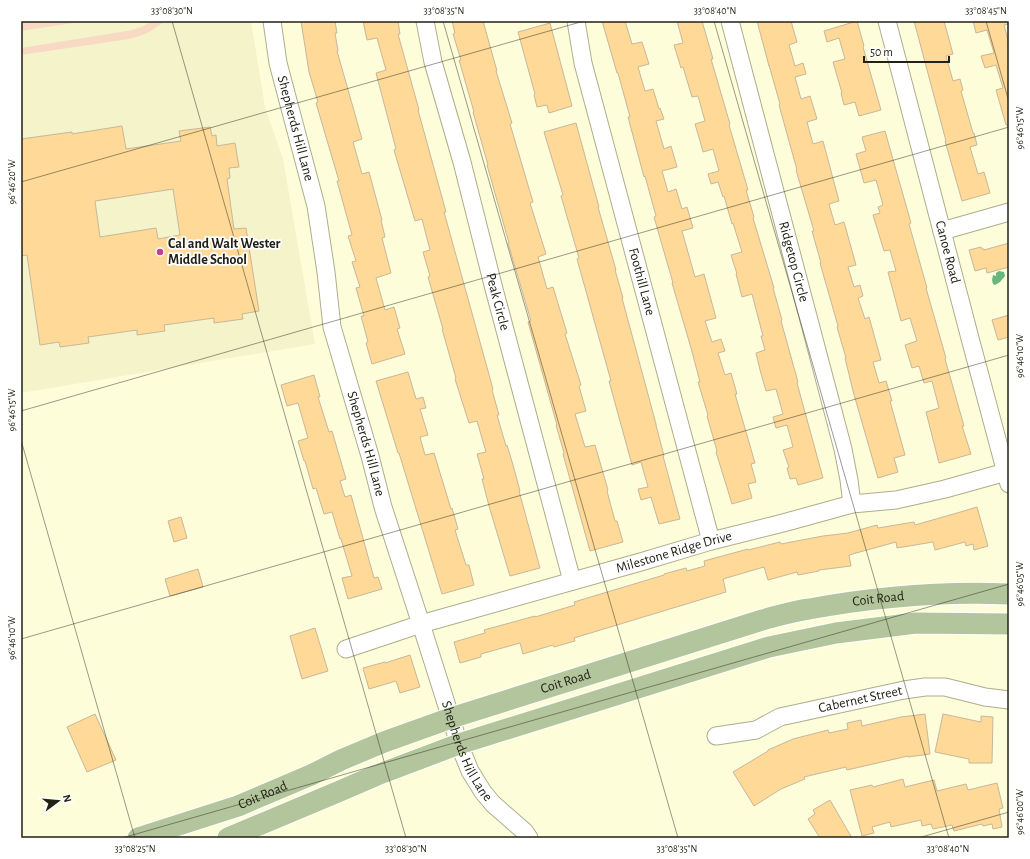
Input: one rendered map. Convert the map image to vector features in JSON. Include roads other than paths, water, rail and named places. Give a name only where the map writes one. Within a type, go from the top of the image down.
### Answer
[{"type":"main road","name":"Coit Road","points":[[138,838],[238,806],[311,775],[348,756],[451,718],[754,623],[808,609],[903,596],[934,594],[1009,594]]},
{"type":"main road","name":"Coit Road","points":[[228,838],[377,775],[459,744],[769,648],[836,633],[916,623],[1009,624]]},
{"type":"street","name":"Shepherds Hill Lane","points":[[272,21],[278,63],[316,206],[326,272],[332,327],[370,456],[383,507],[459,744],[470,771],[483,792],[525,832],[529,838]]},
{"type":"street","name":"Peak Circle","points":[[425,21],[433,62],[462,162],[498,304],[572,581]]},
{"type":"street","name":"Foothill Lane","points":[[576,21],[583,63],[711,540]]},
{"type":"street","name":"Ridgetop Circle","points":[[730,21],[843,449],[852,504]]},
{"type":"street","name":"Canoe Road","points":[[887,21],[1008,478]]},
{"type":"street","points":[[942,231],[1009,212]]},
{"type":"street","name":"Milestone Ridge Drive","points":[[346,649],[421,624],[644,561],[711,540],[852,504],[896,500],[945,489],[1008,478]]},
{"type":"street","name":"Cabernet Street","points":[[716,736],[756,730],[780,717],[904,690],[925,687],[946,687],[985,697],[1009,700]]},
{"type":"place","name":"Cal and Walt Wester Middle School","points":[[160,252]]}]
